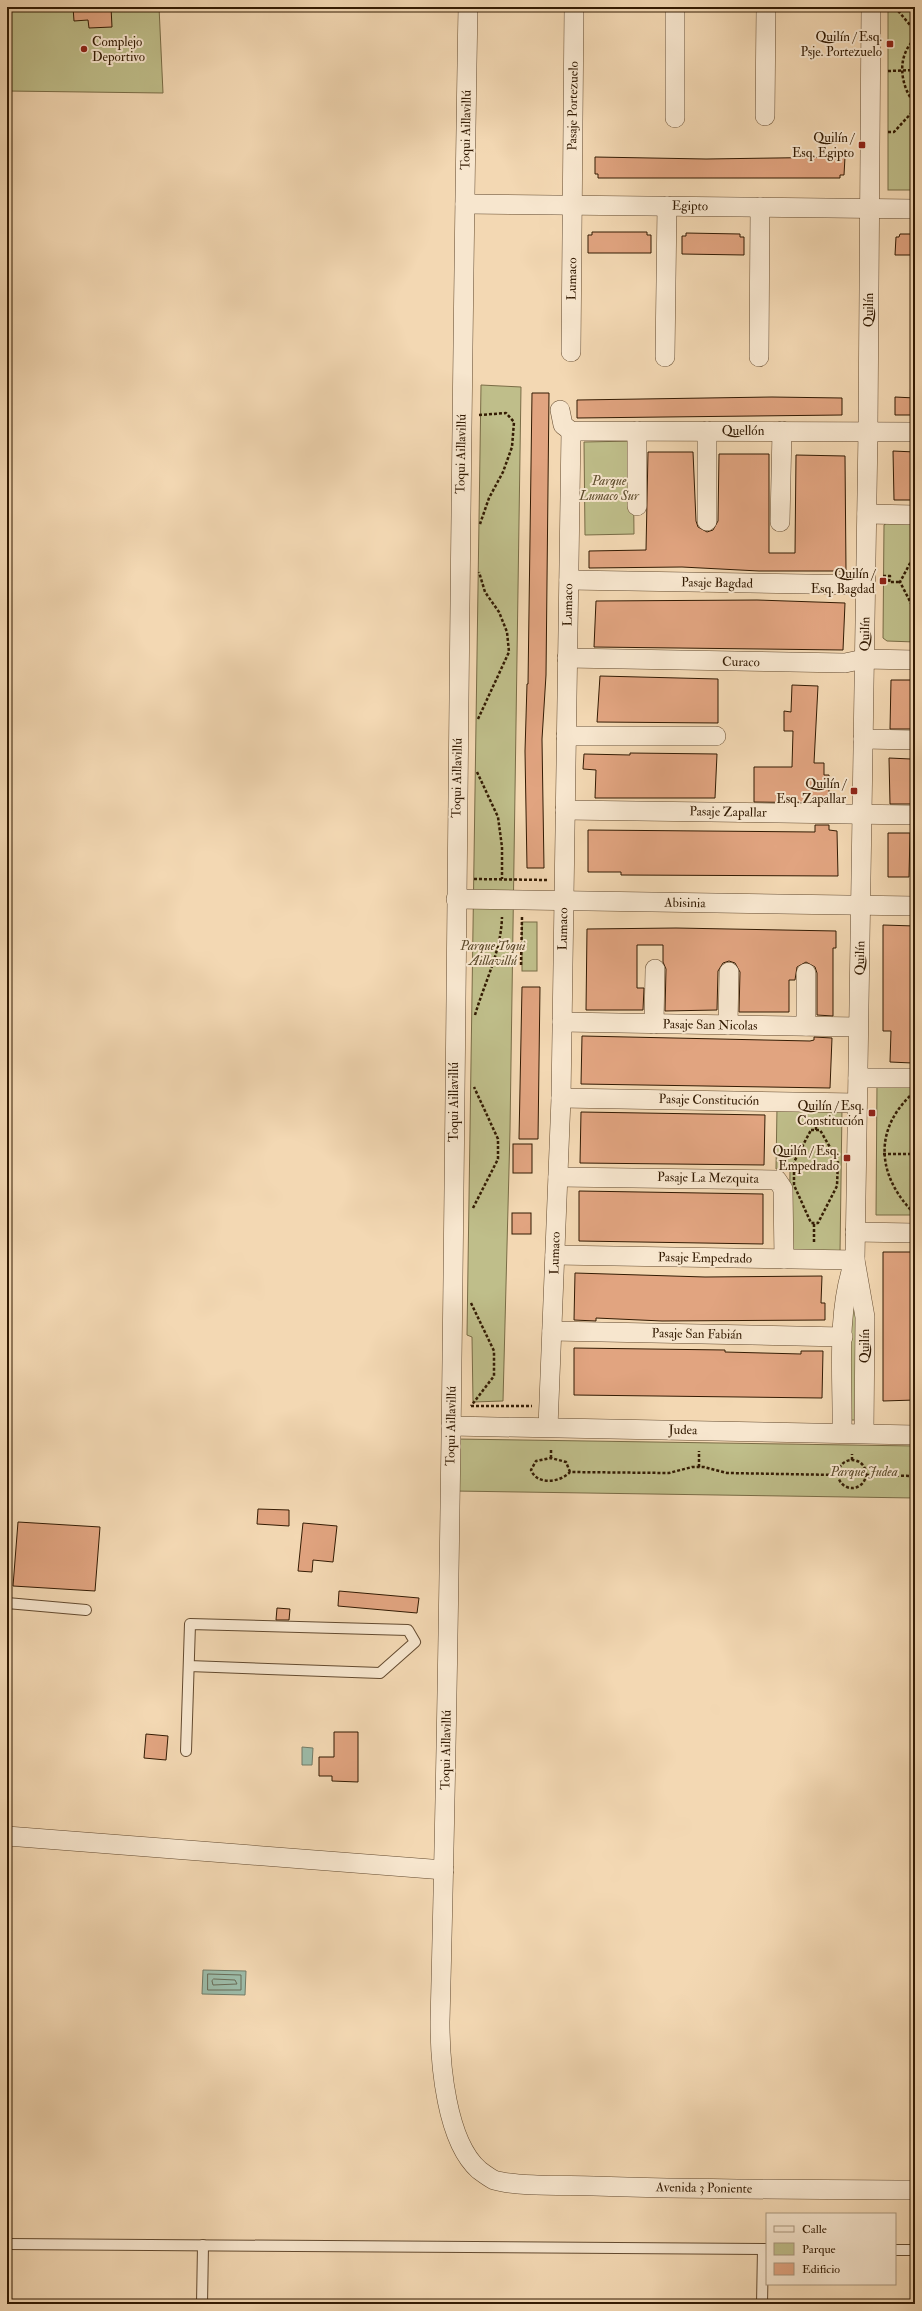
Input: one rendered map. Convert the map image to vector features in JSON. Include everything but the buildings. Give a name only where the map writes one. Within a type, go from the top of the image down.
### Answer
[{"type":"street","name":"Toqui Aillavillú","points":[[468,7],[456,878],[451,1426],[440,2060],[444,2090],[465,2154],[481,2171],[494,2180]]},
{"type":"street","name":"Pasaje Portezuelo","points":[[572,206],[574,7]]},
{"type":"street","points":[[675,7],[675,118]]},
{"type":"street","points":[[765,116],[766,7]]},
{"type":"street","name":"Quilín","points":[[864,1434],[864,1317],[855,1260],[855,1232],[864,659],[871,581],[867,514],[871,7]]},
{"type":"street","name":"Egipto","points":[[465,204],[915,209]]},
{"type":"street","name":"Lumaco","points":[[571,352],[572,206]]},
{"type":"street","points":[[665,357],[667,206]]},
{"type":"street","points":[[759,357],[760,207]]},
{"type":"street","points":[[560,410],[561,422],[571,431]]},
{"type":"street","name":"Lumaco","points":[[548,1427],[561,1098],[571,431]]},
{"type":"street","name":"Quellón","points":[[571,431],[915,432]]},
{"type":"street","points":[[637,431],[637,506]]},
{"type":"street","points":[[707,431],[707,521]]},
{"type":"street","points":[[780,522],[782,431]]},
{"type":"street","points":[[867,514],[915,515]]},
{"type":"street","name":"Pasaje Bagdad","points":[[569,580],[871,581]]},
{"type":"street","name":"Curaco","points":[[568,658],[845,663],[864,659],[915,660]]},
{"type":"street","points":[[566,736],[716,736]]},
{"type":"street","points":[[863,739],[915,740]]},
{"type":"street","name":"Pasaje Zapallar","points":[[565,810],[915,815]]},
{"type":"street","name":"Abisinia","points":[[456,899],[915,906]]},
{"type":"street","points":[[654,1024],[655,969]]},
{"type":"street","points":[[728,1025],[730,972]]},
{"type":"street","points":[[806,973],[806,1026]]},
{"type":"street","name":"Pasaje San Nicolas","points":[[562,1022],[858,1027]]},
{"type":"street","points":[[858,1078],[915,1085]]},
{"type":"street","name":"Pasaje Constitución","points":[[561,1098],[857,1103]]},
{"type":"street","name":"Pasaje La Mezquita","points":[[558,1177],[778,1180],[783,1189],[784,1259]]},
{"type":"street","points":[[855,1232],[915,1233]]},
{"type":"street","name":"Pasaje Empedrado","points":[[555,1255],[855,1260]]},
{"type":"street","name":"Quilín","points":[[842,1433],[843,1337],[848,1290],[855,1260]]},
{"type":"street","name":"Pasaje San Fabián","points":[[552,1331],[843,1337]]},
{"type":"street","name":"Judea","points":[[451,1426],[915,1435]]},
{"type":"street","points":[[7,1836],[444,1870]]},
{"type":"street","name":"Avenida 3 Poniente","points":[[494,2180],[620,2187],[915,2190]]},
{"type":"lane","points":[[7,1602],[86,1610]]},
{"type":"lane","points":[[186,1751],[190,1624],[408,1630],[415,1642],[380,1673],[189,1666]]},
{"type":"lane","points":[[7,2244],[765,2249],[762,2304]]},
{"type":"lane","points":[[202,2304],[203,2245]]},
{"type":"lane","points":[[896,2250],[915,2250]]},
{"type":"path","points":[[895,7],[915,31]]},
{"type":"path","points":[[915,39],[904,55],[902,71],[904,84],[909,96],[915,104]]},
{"type":"path","points":[[884,71],[915,70]]},
{"type":"path","points":[[894,132],[915,109]]},
{"type":"path","points":[[476,415],[506,412],[514,422],[512,447],[503,472],[489,498],[479,526]]},
{"type":"path","points":[[900,582],[915,554]]},
{"type":"path","points":[[476,725],[509,652],[507,632],[499,612],[485,592],[479,571]]},
{"type":"path","points":[[871,581],[890,576],[889,582],[900,582]]},
{"type":"path","points":[[900,582],[915,611]]},
{"type":"path","points":[[475,764],[485,792],[498,817],[502,847],[502,879]]},
{"type":"path","points":[[456,878],[564,880]]},
{"type":"path","points":[[474,1020],[481,994],[495,962],[501,936],[502,916]]},
{"type":"path","points":[[521,965],[522,916]]},
{"type":"path","points":[[471,1082],[498,1139],[498,1159],[475,1201],[471,1214]]},
{"type":"path","points":[[915,1085],[899,1106],[888,1128],[883,1154],[888,1176],[904,1202],[915,1214]]},
{"type":"path","points":[[810,1130],[820,1130],[838,1161],[837,1186],[818,1223],[811,1223],[794,1186],[794,1162],[810,1130]]},
{"type":"path","points":[[883,1154],[915,1154]]},
{"type":"path","points":[[468,1297],[494,1351],[494,1376],[471,1406]]},
{"type":"path","points":[[464,1406],[549,1406]]},
{"type":"path","points":[[551,1448],[551,1458]]},
{"type":"path","points":[[699,1451],[699,1467]]},
{"type":"path","points":[[852,1454],[852,1460]]},
{"type":"path","points":[[570,1472],[566,1462],[551,1458],[536,1461],[532,1467],[533,1474],[539,1479],[550,1481],[563,1478],[570,1472],[669,1473],[681,1469],[699,1467],[728,1473],[838,1475]]},
{"type":"path","points":[[838,1475],[843,1463],[852,1460],[860,1463],[866,1475]]},
{"type":"path","points":[[838,1475],[845,1487],[854,1488],[862,1484],[866,1475]]},
{"type":"path","points":[[866,1475],[915,1476]]},
{"type":"green space","name":"Complejo Deportivo","points":[[7,7],[159,7],[163,93],[7,91]]},
{"type":"green space","points":[[888,7],[915,7],[915,190],[888,190]]},
{"type":"green space","name":"Parque Toqui Aillavillú","points":[[481,385],[521,387],[510,1130],[503,1401],[473,1402],[472,1337],[467,1335]]},
{"type":"green space","name":"Parque Lumaco Sur","points":[[633,441],[634,534],[585,535],[584,442]]},
{"type":"green space","points":[[891,520],[915,521],[915,642],[887,641],[883,638],[884,525]]},
{"type":"green space","points":[[522,922],[537,922],[537,971],[522,971]]},
{"type":"green space","points":[[877,1083],[915,1083],[915,1215],[876,1215]]},
{"type":"green space","points":[[777,1107],[842,1108],[840,1253],[789,1253],[790,1169],[776,1169]]},
{"type":"green space","points":[[854,1286],[861,1331],[858,1420],[848,1420],[847,1331]]},
{"type":"green space","name":"Parque Judea","points":[[456,1439],[915,1446],[915,1498],[454,1491]]},
{"type":"water","points":[[302,1747],[313,1748],[312,1765],[302,1765]]},
{"type":"water","points":[[203,1970],[246,1971],[245,1995],[202,1994]]},
{"type":"place","name":"Quilín / Esq. Psje. Portezuelo","points":[[890,44]]},
{"type":"place","name":"Complejo Deportivo","points":[[84,49]]},
{"type":"place","name":"Quilín / Esq. Egipto","points":[[862,145]]},
{"type":"place","name":"Quilín / Esq. Bagdad","points":[[883,581]]},
{"type":"place","name":"Quilín / Esq. Zapallar","points":[[854,791]]},
{"type":"place","name":"Quilín / Esq. Constitución","points":[[872,1113]]},
{"type":"place","name":"Quilín / Esq. Empedrado","points":[[847,1158]]}]
